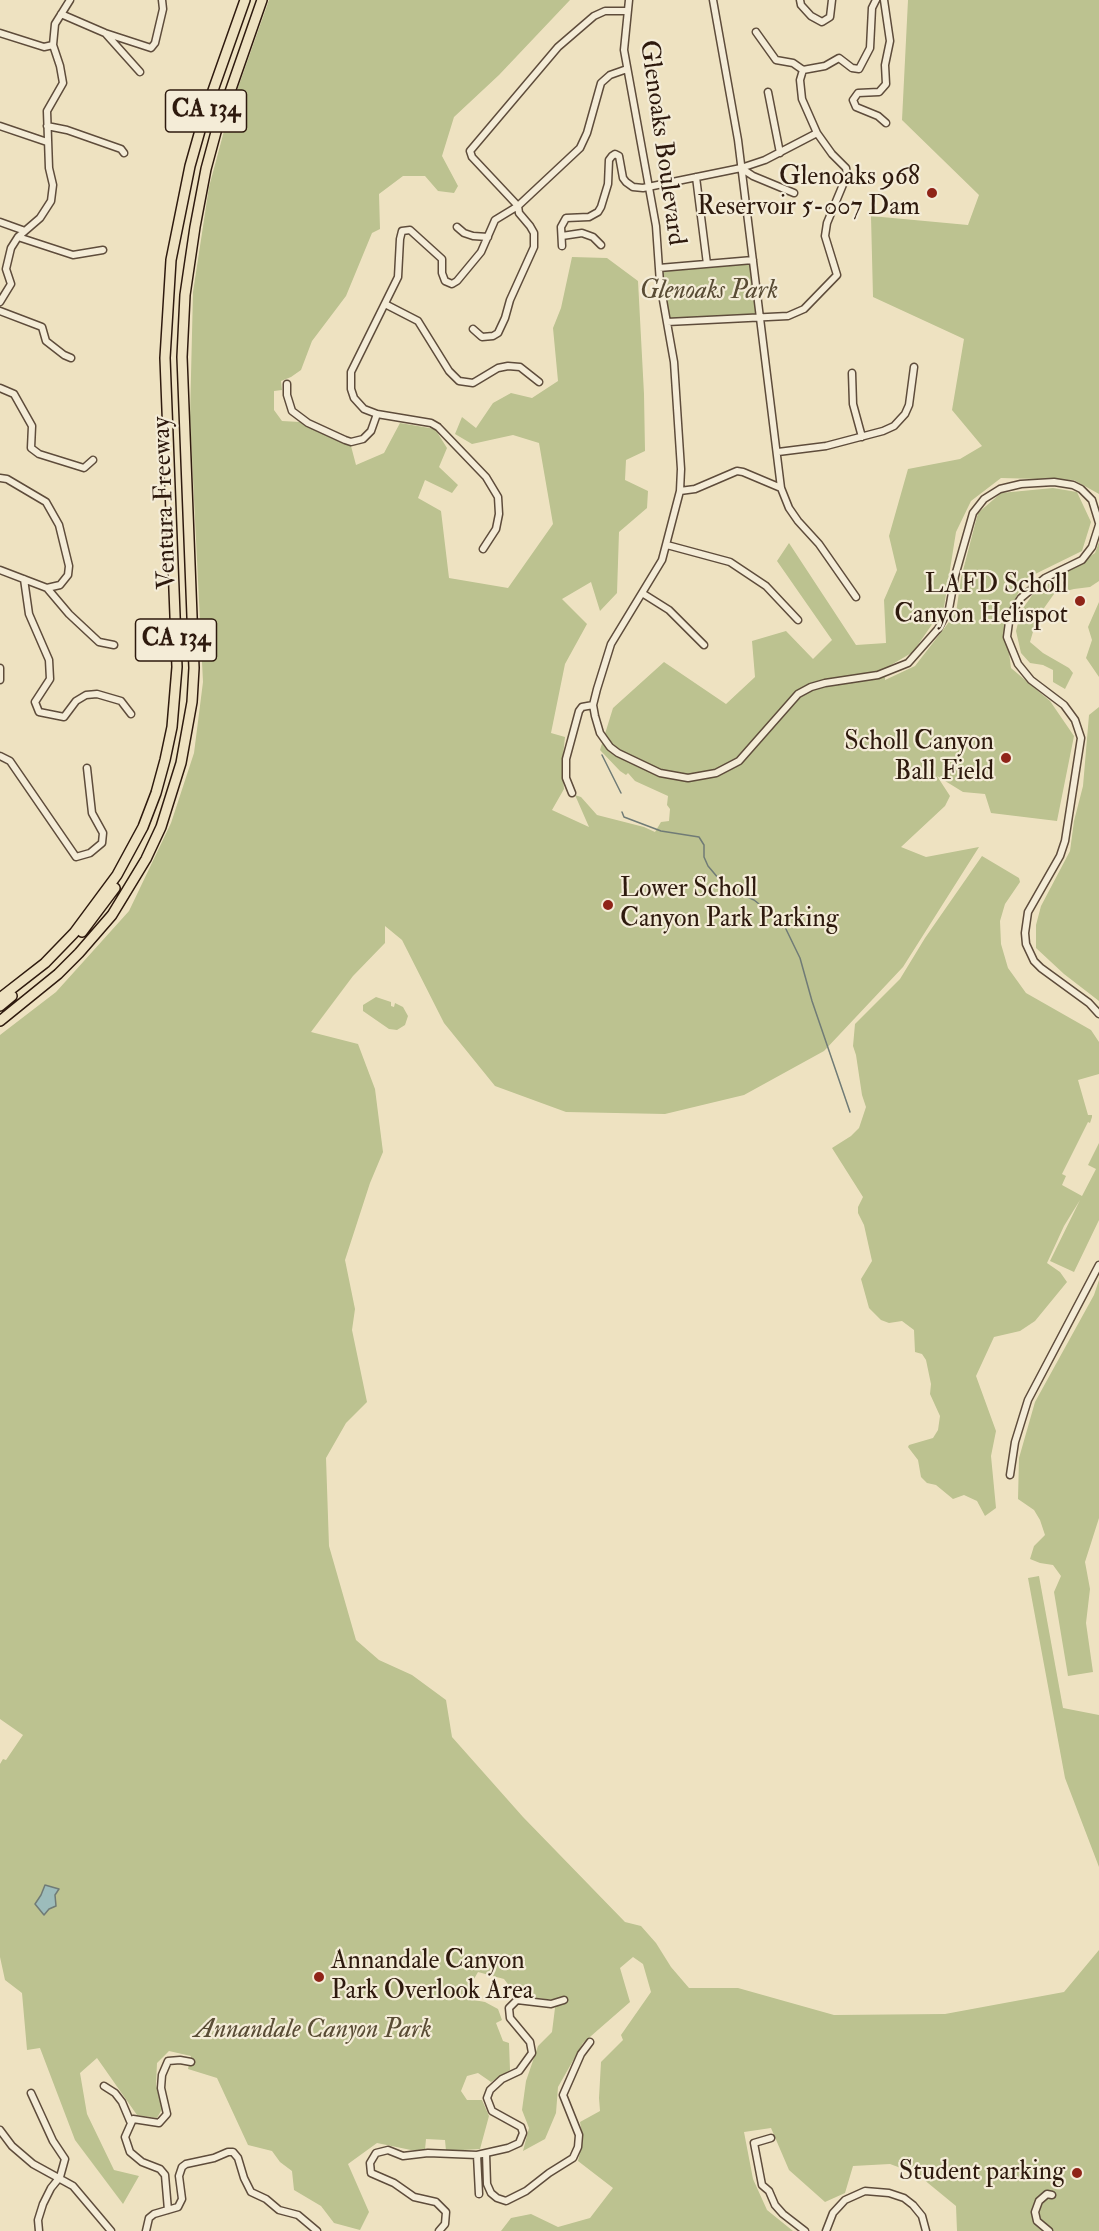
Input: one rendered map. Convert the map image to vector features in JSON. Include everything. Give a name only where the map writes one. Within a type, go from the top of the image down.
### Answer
[{"type":"highway","name":"Ventura Freeway","points":[[0,998],[45,963],[67,940],[117,875],[143,827],[165,760],[172,727],[177,668],[165,358],[167,306],[177,225],[190,165],[205,113],[246,0]]},
{"type":"highway","points":[[188,526],[183,510],[178,380],[181,282],[201,167],[219,104],[257,0]]},
{"type":"highway","name":"Ventura Freeway","points":[[0,1021],[58,974],[80,953],[112,915],[131,886],[156,838],[172,797],[181,763],[192,702],[194,668],[182,357],[189,261],[200,195],[216,132],[262,0]]},
{"type":"highway","points":[[0,1006],[55,960],[75,940],[106,901],[133,857],[147,828],[158,803],[173,750],[178,723],[182,673],[171,364],[174,286],[180,234],[177,225]]},
{"type":"highway","points":[[0,1014],[51,973],[86,938],[106,913],[126,885],[146,848],[166,802],[176,769],[181,763]]},
{"type":"street","points":[[0,302],[11,284],[6,269],[11,248],[18,237],[40,218],[51,201],[53,185],[49,168],[47,111],[63,83],[53,45],[54,24],[70,0]]},
{"type":"street","points":[[61,14],[105,33],[151,48],[155,44],[164,9],[162,0]]},
{"type":"street","name":"Glenoaks Boulevard","points":[[593,705],[611,644],[657,571],[667,545],[680,491],[681,469],[676,388],[659,268],[656,226],[624,50],[626,11],[629,0]]},
{"type":"street","points":[[713,0],[733,105],[781,488],[789,508],[819,544],[856,597]]},
{"type":"street","points":[[800,0],[801,5],[811,16],[822,22],[830,17],[832,0]]},
{"type":"street","points":[[756,32],[776,60],[793,63],[803,70],[825,66],[839,58],[852,68],[860,69],[870,48],[872,8],[876,0]]},
{"type":"street","points":[[884,0],[890,41],[885,65],[886,84],[879,92],[858,93],[853,100],[856,107],[878,116],[886,123]]},
{"type":"street","points":[[473,328],[482,337],[498,333],[534,247],[534,233],[519,213],[518,206],[472,158],[471,149],[558,47],[594,16],[605,11],[626,11]]},
{"type":"street","points":[[0,33],[44,48],[53,45]]},
{"type":"street","points":[[105,33],[140,72]]},
{"type":"street","points":[[483,549],[496,529],[499,514],[498,497],[486,477],[438,427],[431,423],[377,414],[364,409],[354,398],[351,389],[351,372],[399,272],[401,232],[410,231],[442,259],[443,279],[449,284],[457,282],[481,252],[495,220],[518,206],[580,148],[587,133],[601,84],[610,75],[627,69]]},
{"type":"street","points":[[666,322],[788,316],[804,309],[837,275],[825,236],[827,223],[847,175],[846,168],[832,154],[817,133],[802,99],[800,89],[803,70]]},
{"type":"street","points":[[768,92],[780,153]]},
{"type":"street","points":[[0,126],[47,142]]},
{"type":"street","points":[[46,126],[67,130],[121,149],[123,153]]},
{"type":"street","points":[[562,246],[561,227],[566,218],[589,217],[598,212],[601,207],[608,184],[609,160],[615,154],[619,156],[622,177],[629,185],[643,188],[741,168],[780,153],[817,133]]},
{"type":"street","points":[[741,168],[753,176],[794,193]]},
{"type":"street","points":[[696,177],[706,264]]},
{"type":"street","points":[[0,222],[25,231]]},
{"type":"street","points":[[457,227],[473,236],[488,237]]},
{"type":"street","points":[[562,236],[582,233],[593,237],[601,245]]},
{"type":"street","points":[[18,237],[73,255],[103,250]]},
{"type":"street","points":[[659,268],[753,260]]},
{"type":"street","points":[[385,304],[418,321],[449,371],[459,381],[473,383],[498,368],[508,366],[520,367],[539,382]]},
{"type":"street","points":[[0,311],[42,327],[46,340],[71,358]]},
{"type":"street","points":[[778,452],[826,447],[884,432],[894,426],[905,414],[911,395],[914,367]]},
{"type":"street","points":[[852,373],[853,404],[862,437]]},
{"type":"street","points":[[287,384],[287,395],[292,411],[308,423],[351,442],[363,439],[371,431],[377,414]]},
{"type":"street","points":[[0,388],[14,394],[32,426],[31,448],[39,454],[84,468],[93,460]]},
{"type":"street","points":[[680,491],[695,489],[737,471],[781,488]]},
{"type":"street","points":[[0,478],[7,479],[46,502],[59,525],[69,566],[68,575],[60,585],[47,588]]},
{"type":"street","points":[[572,793],[566,778],[566,759],[582,707],[593,705],[600,733],[610,747],[618,753],[660,773],[675,777],[695,777],[716,773],[739,761],[798,694],[825,683],[888,672],[908,663],[914,657],[945,618],[969,522],[978,506],[992,493],[1021,484],[1064,482],[1081,489],[1092,500],[1099,524],[1092,547],[1082,560],[1046,578],[1021,598],[1010,615],[1007,637],[1018,664],[1031,680],[1071,712],[1081,738],[1063,848],[1028,912],[1026,944],[1034,961],[1041,968],[1089,1003],[1099,1014]]},
{"type":"street","points":[[667,545],[730,562],[766,586],[798,620]]},
{"type":"street","points":[[0,570],[47,588],[69,614],[99,642],[114,645]]},
{"type":"street","points":[[24,579],[29,614],[49,660],[50,680],[35,702],[39,712],[64,717],[75,701],[86,695],[97,694],[121,701],[130,714]]},
{"type":"street","points":[[642,593],[669,610],[704,645]]},
{"type":"street","points":[[0,668],[0,680]]},
{"type":"street","points":[[0,756],[10,761],[76,858],[102,843],[103,833],[92,813],[87,768]]},
{"type":"street","points":[[1010,1475],[1015,1442],[1028,1400],[1099,1264]]},
{"type":"street","points":[[439,2231],[446,2224],[446,2212],[436,2202],[414,2197],[394,2183],[371,2173],[370,2163],[376,2153],[388,2150],[403,2156],[428,2153],[477,2155],[519,2143],[523,2133],[521,2127],[492,2111],[486,2098],[489,2090],[502,2079],[519,2072],[532,2053],[530,2042],[510,2018],[509,2008],[517,2000],[551,2004],[564,2000]]},
{"type":"street","points":[[486,2153],[488,2188],[494,2196],[507,2201],[526,2191],[573,2158],[578,2147],[579,2135],[563,2094],[581,2054],[590,2043]]},
{"type":"street","points":[[130,2121],[139,2119],[159,2123],[164,2119],[168,2109],[161,2088],[164,2067],[168,2061],[173,2060],[191,2062]]},
{"type":"street","points":[[104,2086],[115,2093],[122,2102],[130,2121],[125,2137],[130,2152],[142,2162],[160,2169],[165,2175],[168,2210]]},
{"type":"street","points":[[31,2093],[53,2141],[65,2159],[60,2177],[43,2204],[38,2220],[39,2231]]},
{"type":"street","points":[[0,2130],[12,2146],[33,2164],[73,2186],[111,2231]]},
{"type":"street","points":[[771,2138],[754,2143],[762,2185],[783,2214],[805,2231]]},
{"type":"street","points":[[146,2231],[149,2218],[154,2214],[178,2207],[182,2199],[179,2176],[182,2167],[233,2152],[238,2158],[251,2193],[266,2199],[279,2210],[298,2215],[317,2231]]},
{"type":"street","points":[[477,2155],[479,2194]]},
{"type":"street","points":[[826,2231],[833,2213],[845,2200],[865,2191],[889,2193],[913,2205],[922,2216],[926,2231]]},
{"type":"street","points":[[1049,2231],[1037,2221],[1035,2212],[1039,2201],[1047,2194],[1052,2195]]},
{"type":"green space","name":"Annandale Canyon Park","points":[[269,0],[570,0],[499,75],[454,117],[442,156],[458,186],[454,193],[438,191],[425,176],[403,176],[379,194],[380,229],[372,233],[346,296],[312,341],[301,370],[281,381],[282,390],[274,391],[274,410],[282,421],[300,422],[351,446],[356,465],[384,453],[400,423],[435,429],[447,448],[439,467],[458,485],[452,493],[425,480],[418,498],[441,511],[449,578],[508,588],[553,524],[539,443],[513,435],[472,444],[455,434],[462,417],[476,428],[493,403],[511,393],[532,398],[558,381],[553,328],[561,308],[572,257],[607,258],[638,281],[645,451],[626,460],[625,480],[648,491],[647,508],[619,532],[617,593],[600,611],[591,582],[562,599],[587,624],[565,664],[551,733],[565,737],[562,765],[564,789],[552,810],[589,827],[575,795],[581,797],[597,815],[655,832],[661,822],[669,821],[668,796],[635,781],[628,773],[626,775],[620,771],[600,750],[613,708],[664,662],[726,704],[755,677],[752,641],[786,631],[813,659],[832,640],[777,561],[789,543],[856,645],[886,643],[884,600],[897,570],[889,536],[908,469],[960,459],[982,446],[952,410],[964,339],[873,297],[871,216],[968,225],[979,195],[902,120],[908,0],[1099,0],[1099,494],[1074,480],[1001,478],[971,501],[956,532],[944,607],[913,652],[886,668],[885,680],[915,666],[956,613],[961,578],[978,513],[1001,493],[1053,488],[1077,492],[1091,522],[1082,551],[1025,579],[1005,620],[1011,668],[1050,701],[1074,736],[1057,821],[991,813],[985,794],[963,792],[937,776],[950,796],[945,806],[901,847],[926,857],[979,847],[903,967],[824,1051],[744,1095],[665,1114],[566,1112],[495,1086],[444,1023],[402,940],[385,926],[385,943],[353,976],[311,1032],[358,1044],[375,1089],[383,1152],[370,1183],[345,1260],[355,1309],[352,1330],[367,1402],[346,1423],[326,1458],[329,1546],[356,1640],[379,1660],[412,1675],[446,1700],[452,1737],[523,1817],[625,1922],[641,1926],[689,1988],[738,1988],[834,2015],[945,2014],[1064,1992],[1099,1950],[1099,2231],[957,2231],[956,2206],[917,2174],[890,2164],[853,2166],[845,2193],[825,2202],[789,2170],[771,2128],[744,2132],[753,2179],[767,2210],[793,2231],[501,2231],[511,2218],[531,2214],[558,2227],[590,2218],[613,2188],[578,2161],[583,2139],[580,2122],[600,2111],[601,2062],[623,2040],[621,2035],[651,1992],[643,1964],[633,1957],[620,1968],[630,2002],[583,2043],[558,2087],[556,2113],[545,2139],[523,2151],[529,2128],[522,2110],[526,2081],[538,2046],[552,2032],[556,2000],[517,1996],[504,1979],[478,1972],[463,1998],[485,2002],[498,2009],[502,2020],[496,2023],[503,2041],[509,2043],[510,2070],[491,2082],[478,2073],[467,2076],[461,2091],[467,2100],[482,2100],[489,2116],[480,2149],[446,2151],[445,2140],[426,2139],[425,2150],[411,2150],[377,2143],[348,2164],[369,2212],[360,2230],[334,2223],[321,2206],[294,2190],[292,2171],[280,2162],[272,2151],[248,2145],[217,2078],[188,2069],[191,2056],[169,2051],[157,2063],[156,2085],[162,2109],[157,2118],[137,2115],[97,2058],[80,2073],[87,2114],[114,2170],[139,2176],[123,2204],[75,2140],[40,2048],[27,2050],[22,1993],[5,1980],[0,1957],[0,1764],[3,1759],[6,1760],[23,1735],[0,1719],[0,1035],[56,992],[129,911],[171,823],[194,753],[203,682],[190,417],[193,292],[209,187],[228,116]]},
{"type":"green space","name":"Glenoaks Park","points":[[753,260],[760,318],[667,322],[659,268]]},
{"type":"green space","points":[[1099,542],[1099,581],[1090,587],[1054,594],[1037,618],[1030,642],[1073,673],[1065,689],[1053,682],[1053,670],[1043,665],[1030,663],[1021,653],[1016,631],[1021,611],[1033,594],[1095,553]]},
{"type":"green space","points":[[1099,602],[1099,677],[1086,658],[1092,640],[1088,627]]},
{"type":"green space","points":[[1099,707],[1099,1001],[1064,974],[1036,948],[1036,925],[1041,906],[1070,851],[1074,821],[1083,786],[1089,715]]},
{"type":"green space","points":[[982,856],[1019,878],[1020,882],[1005,904],[1000,921],[1001,944],[1008,968],[1026,993],[1091,1030],[1099,1042],[1099,1074],[1078,1080],[1088,1115],[1092,1117],[1062,1174],[1066,1176],[1062,1185],[1082,1196],[1096,1169],[1088,1165],[1099,1143],[1099,1220],[1074,1272],[1050,1261],[1080,1200],[1064,1226],[1047,1263],[1060,1272],[1067,1282],[1035,1321],[1020,1331],[994,1337],[976,1376],[996,1431],[991,1456],[996,1508],[985,1516],[977,1501],[964,1495],[953,1499],[936,1485],[927,1483],[921,1477],[918,1460],[908,1447],[933,1438],[938,1430],[940,1416],[930,1394],[931,1384],[926,1360],[922,1354],[915,1352],[914,1330],[902,1321],[889,1323],[881,1320],[869,1308],[861,1279],[872,1261],[864,1225],[858,1213],[863,1197],[832,1148],[859,1128],[866,1107],[853,1046],[855,1024],[900,979],[925,938]]},
{"type":"green space","points":[[376,997],[391,1002],[391,1006],[394,1007],[395,1003],[403,1007],[408,1016],[405,1025],[397,1030],[389,1029],[363,1011],[363,1005]]},
{"type":"green space","points":[[1099,1280],[1099,1518],[1085,1562],[1090,1589],[1086,1623],[1093,1672],[1068,1676],[1054,1592],[1061,1576],[1053,1565],[1030,1559],[1034,1546],[1045,1535],[1034,1510],[1018,1499],[1019,1458],[1035,1402],[1094,1295]]},
{"type":"green space","points":[[1039,1576],[1063,1708],[1099,1715],[1099,1867],[1065,1778],[1028,1578]]},
{"type":"water","points":[[45,1885],[59,1889],[55,1895],[56,1906],[44,1915],[35,1904]]},
{"type":"waterway","points":[[602,755],[621,793]]},
{"type":"waterway","points":[[622,812],[624,817],[661,831],[699,837],[704,845],[704,857],[708,866],[719,879],[735,891],[754,900],[783,923],[800,958],[812,1001],[850,1112]]},
{"type":"place","name":"Glenoaks 968 Reservoir 5-007 Dam","points":[[932,193]]},
{"type":"place","name":"LAFD Scholl Canyon Helispot","points":[[1080,601]]},
{"type":"place","name":"Scholl Canyon Ball Field","points":[[1006,758]]},
{"type":"place","name":"Lower Scholl Canyon Park Parking","points":[[608,905]]},
{"type":"place","name":"Annandale Canyon Park Overlook Area","points":[[319,1977]]},
{"type":"place","name":"Student parking","points":[[1077,2173]]}]
